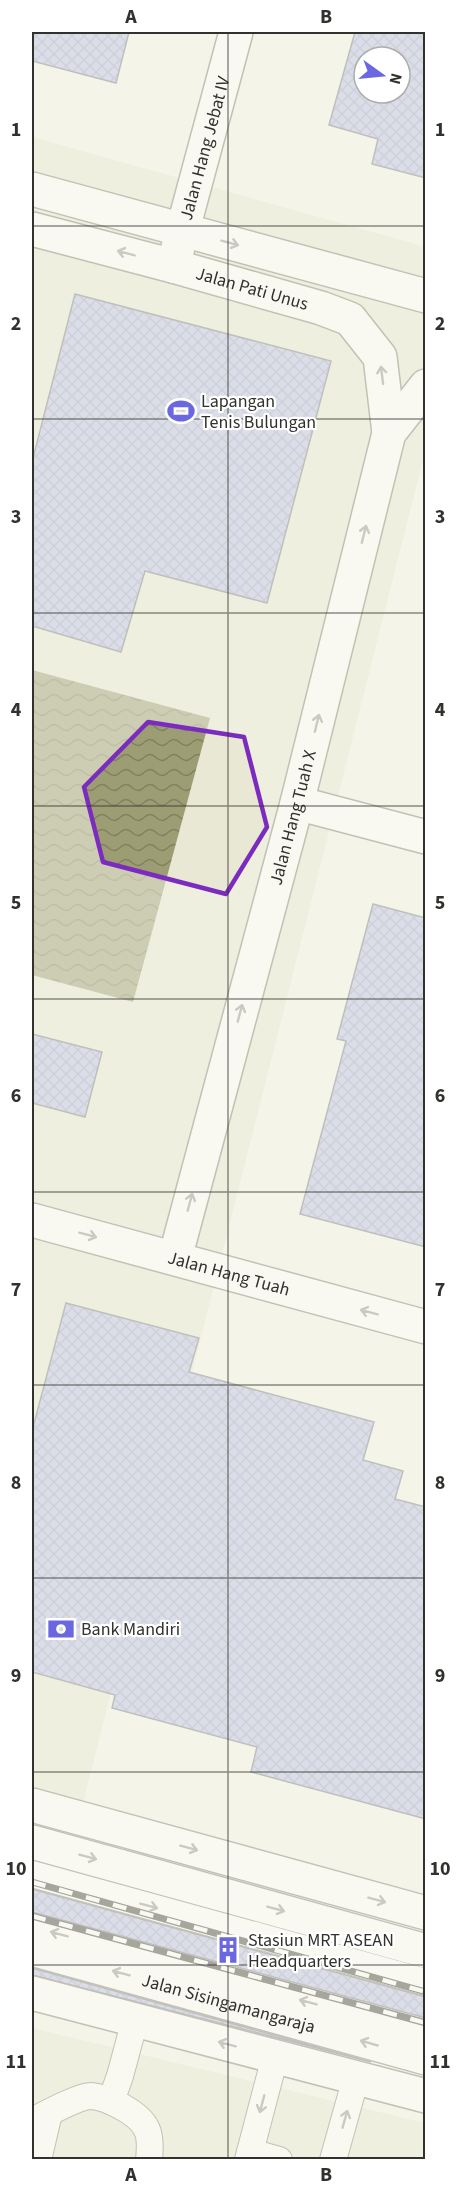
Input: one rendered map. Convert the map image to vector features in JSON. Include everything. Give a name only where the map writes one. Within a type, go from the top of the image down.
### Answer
[{"type":"street","name":"Jalan Hang Jebat IV","points":[[173,266],[236,32]]},
{"type":"street","name":"Jalan Pati Unus","points":[[32,189],[426,296]]},
{"type":"street","name":"Jalan Pati Unus","points":[[32,229],[173,266],[321,308],[350,319],[380,357],[389,433]]},
{"type":"street","name":"Jalan Hang Tuah X","points":[[175,1258],[297,803],[389,433],[426,386]]},
{"type":"street","points":[[297,803],[426,837]]},
{"type":"street","name":"Jalan Hang Tuah","points":[[32,1220],[426,1328]]},
{"type":"street","points":[[32,1805],[426,1913]]},
{"type":"street","points":[[32,1842],[426,1951]]},
{"type":"street","name":"Jalan Sisingamangaraja","points":[[32,1949],[426,2058]]},
{"type":"street","points":[[32,1993],[426,2096]]},
{"type":"lane","points":[[32,1874],[426,1982]]},
{"type":"lane","points":[[32,1926],[426,2034]]},
{"type":"lane","points":[[111,2102],[135,2020]]},
{"type":"lane","points":[[275,2057],[249,2156],[279,2160]]},
{"type":"lane","points":[[333,2160],[356,2078]]},
{"type":"lane","points":[[38,2160],[40,2117],[91,2096],[129,2111],[147,2128],[149,2160]]},
{"type":"highlighted area","points":[[148,722],[244,737],[267,827],[226,894],[103,862],[84,787]]},
{"type":"shaded area","points":[[32,137],[426,247],[425,452],[85,1795],[32,1943]]},
{"type":"shaded area","points":[[32,2028],[425,2123],[425,2159],[32,2159]]},
{"type":"water","points":[[32,670],[210,718],[133,1002],[32,975]]},
{"type":"building","points":[[32,32],[129,32],[116,83],[32,61]]},
{"type":"building","points":[[355,32],[426,32],[426,178],[372,164],[378,139],[329,125]]},
{"type":"building","name":"Lapangan Tenis Bulungan","points":[[75,294],[331,361],[267,603],[145,571],[121,652],[32,626],[32,462]]},
{"type":"building","points":[[373,904],[426,918],[426,1247],[300,1214],[346,1041],[337,1039]]},
{"type":"building","points":[[32,1034],[102,1052],[85,1117],[32,1103]]},
{"type":"building","points":[[66,1303],[199,1338],[189,1372],[374,1422],[363,1460],[403,1471],[395,1499],[426,1507],[426,1819],[251,1772],[257,1747],[112,1708],[115,1695],[32,1672],[32,1431]]},
{"type":"building","points":[[32,1889],[426,1997],[426,2018],[32,1912]]},
{"type":"building","points":[[32,1968],[371,2062],[32,1975]]},
{"type":"railway","points":[[32,1882],[426,1992]]},
{"type":"railway","points":[[32,1916],[426,2023]]},
{"type":"place","name":"Lapangan Tenis Bulungan","points":[[181,411]]},
{"type":"place","name":"Bank Mandiri","points":[[61,1629]]},
{"type":"place","name":"Stasiun MRT ASEAN Headquarters","points":[[228,1950]]}]
